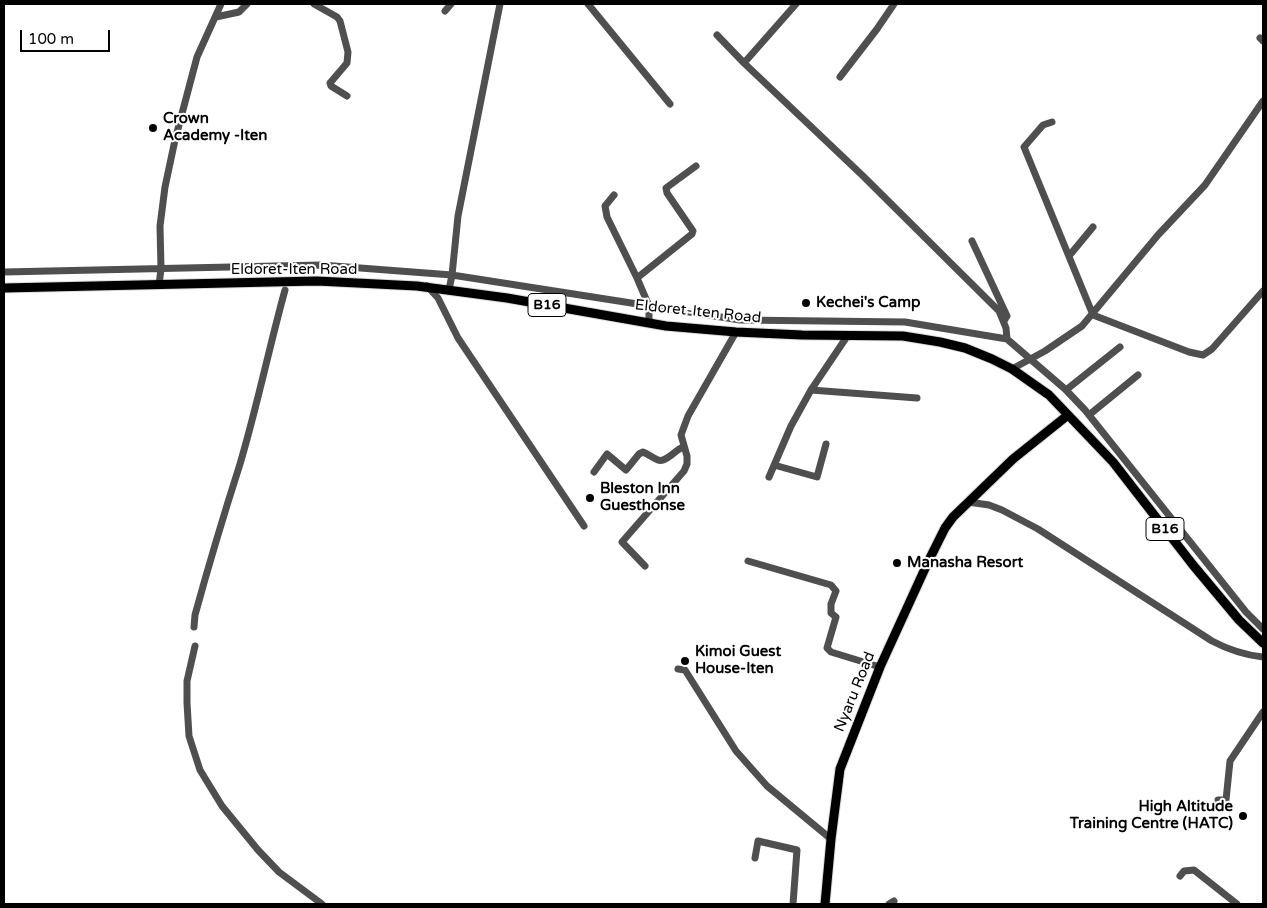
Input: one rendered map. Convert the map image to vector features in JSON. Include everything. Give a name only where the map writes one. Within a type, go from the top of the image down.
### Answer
[{"type":"main road","name":"Eldoret-Iten Road","points":[[4,288],[317,281],[426,286],[649,322],[736,332],[903,336],[965,348],[1012,369],[1049,395],[1113,462],[1239,620],[1263,644]]},
{"type":"main road","name":"Nyaru Road","points":[[825,904],[840,769],[880,667],[928,562],[953,517],[1013,459],[1068,415]]},
{"type":"street","points":[[159,285],[161,269],[160,226],[168,168],[197,57],[221,4]]},
{"type":"street","points":[[216,17],[239,12],[247,4]]},
{"type":"street","points":[[314,4],[337,17],[340,21],[348,52],[347,63],[330,82],[331,86],[347,96]]},
{"type":"street","points":[[445,11],[451,4]]},
{"type":"street","points":[[449,290],[458,216],[500,4]]},
{"type":"street","points":[[588,4],[670,104]]},
{"type":"street","points":[[744,63],[796,4]]},
{"type":"street","points":[[840,77],[878,29],[894,4]]},
{"type":"street","points":[[717,35],[999,311],[1004,321],[1007,339]]},
{"type":"street","points":[[1012,369],[1071,335],[1093,315],[1158,234],[1204,185],[1263,101]]},
{"type":"street","points":[[1052,122],[1042,125],[1024,147],[1093,315],[1189,352],[1203,355],[1212,349],[1263,291]]},
{"type":"street","points":[[637,278],[692,234],[692,229],[667,193],[666,188],[696,166]]},
{"type":"street","points":[[614,195],[605,206],[607,218],[649,306],[649,322]]},
{"type":"street","points":[[1069,256],[1094,226]]},
{"type":"street","points":[[972,241],[1007,316],[1004,321]]},
{"type":"street","points":[[4,272],[321,265],[452,275],[740,320],[905,322],[1007,339],[1066,390],[1089,415],[1246,612],[1263,629]]},
{"type":"street","points":[[426,286],[438,298],[458,338],[584,526]]},
{"type":"street","points":[[194,627],[195,615],[239,465],[285,290]]},
{"type":"street","points":[[645,566],[622,542],[684,471],[687,464],[687,456],[681,435],[688,416],[736,332]]},
{"type":"street","points":[[769,476],[791,426],[811,390],[848,335]]},
{"type":"street","points":[[1066,390],[1120,347]]},
{"type":"street","points":[[1089,415],[1138,375]]},
{"type":"street","points":[[811,390],[917,398]]},
{"type":"street","points":[[774,465],[817,477],[826,444]]},
{"type":"street","points":[[594,472],[607,454],[626,470],[639,454],[643,452],[663,461],[676,450],[683,447]]},
{"type":"street","points":[[965,505],[989,505],[1002,510],[1038,529],[1212,641],[1232,651],[1248,656],[1263,657]]},
{"type":"street","points":[[1189,559],[1197,551]]},
{"type":"street","points":[[748,561],[831,585],[836,591],[831,604],[831,613],[836,617],[827,648],[832,652],[880,667]]},
{"type":"street","points":[[195,646],[187,681],[186,703],[189,736],[200,770],[222,806],[258,850],[279,872],[322,904]]},
{"type":"street","points":[[678,669],[685,670],[736,752],[767,786],[831,839]]},
{"type":"street","points":[[1218,800],[1226,800],[1230,761],[1263,712]]},
{"type":"street","points":[[755,858],[758,841],[796,850],[793,904]]},
{"type":"street","points":[[1180,876],[1184,871],[1194,870],[1237,904]]},
{"type":"place","name":"Crown Academy -Iten","points":[[153,128]]},
{"type":"place","name":"Kechei's Camp","points":[[806,303]]},
{"type":"place","name":"Bleston Inn Guesthonse","points":[[590,498]]},
{"type":"place","name":"Manasha Resort","points":[[897,563]]},
{"type":"place","name":"Kimoi Guest House-Iten","points":[[685,661]]},
{"type":"place","name":"High Altitude Training Centre (HATC)","points":[[1243,816]]}]
